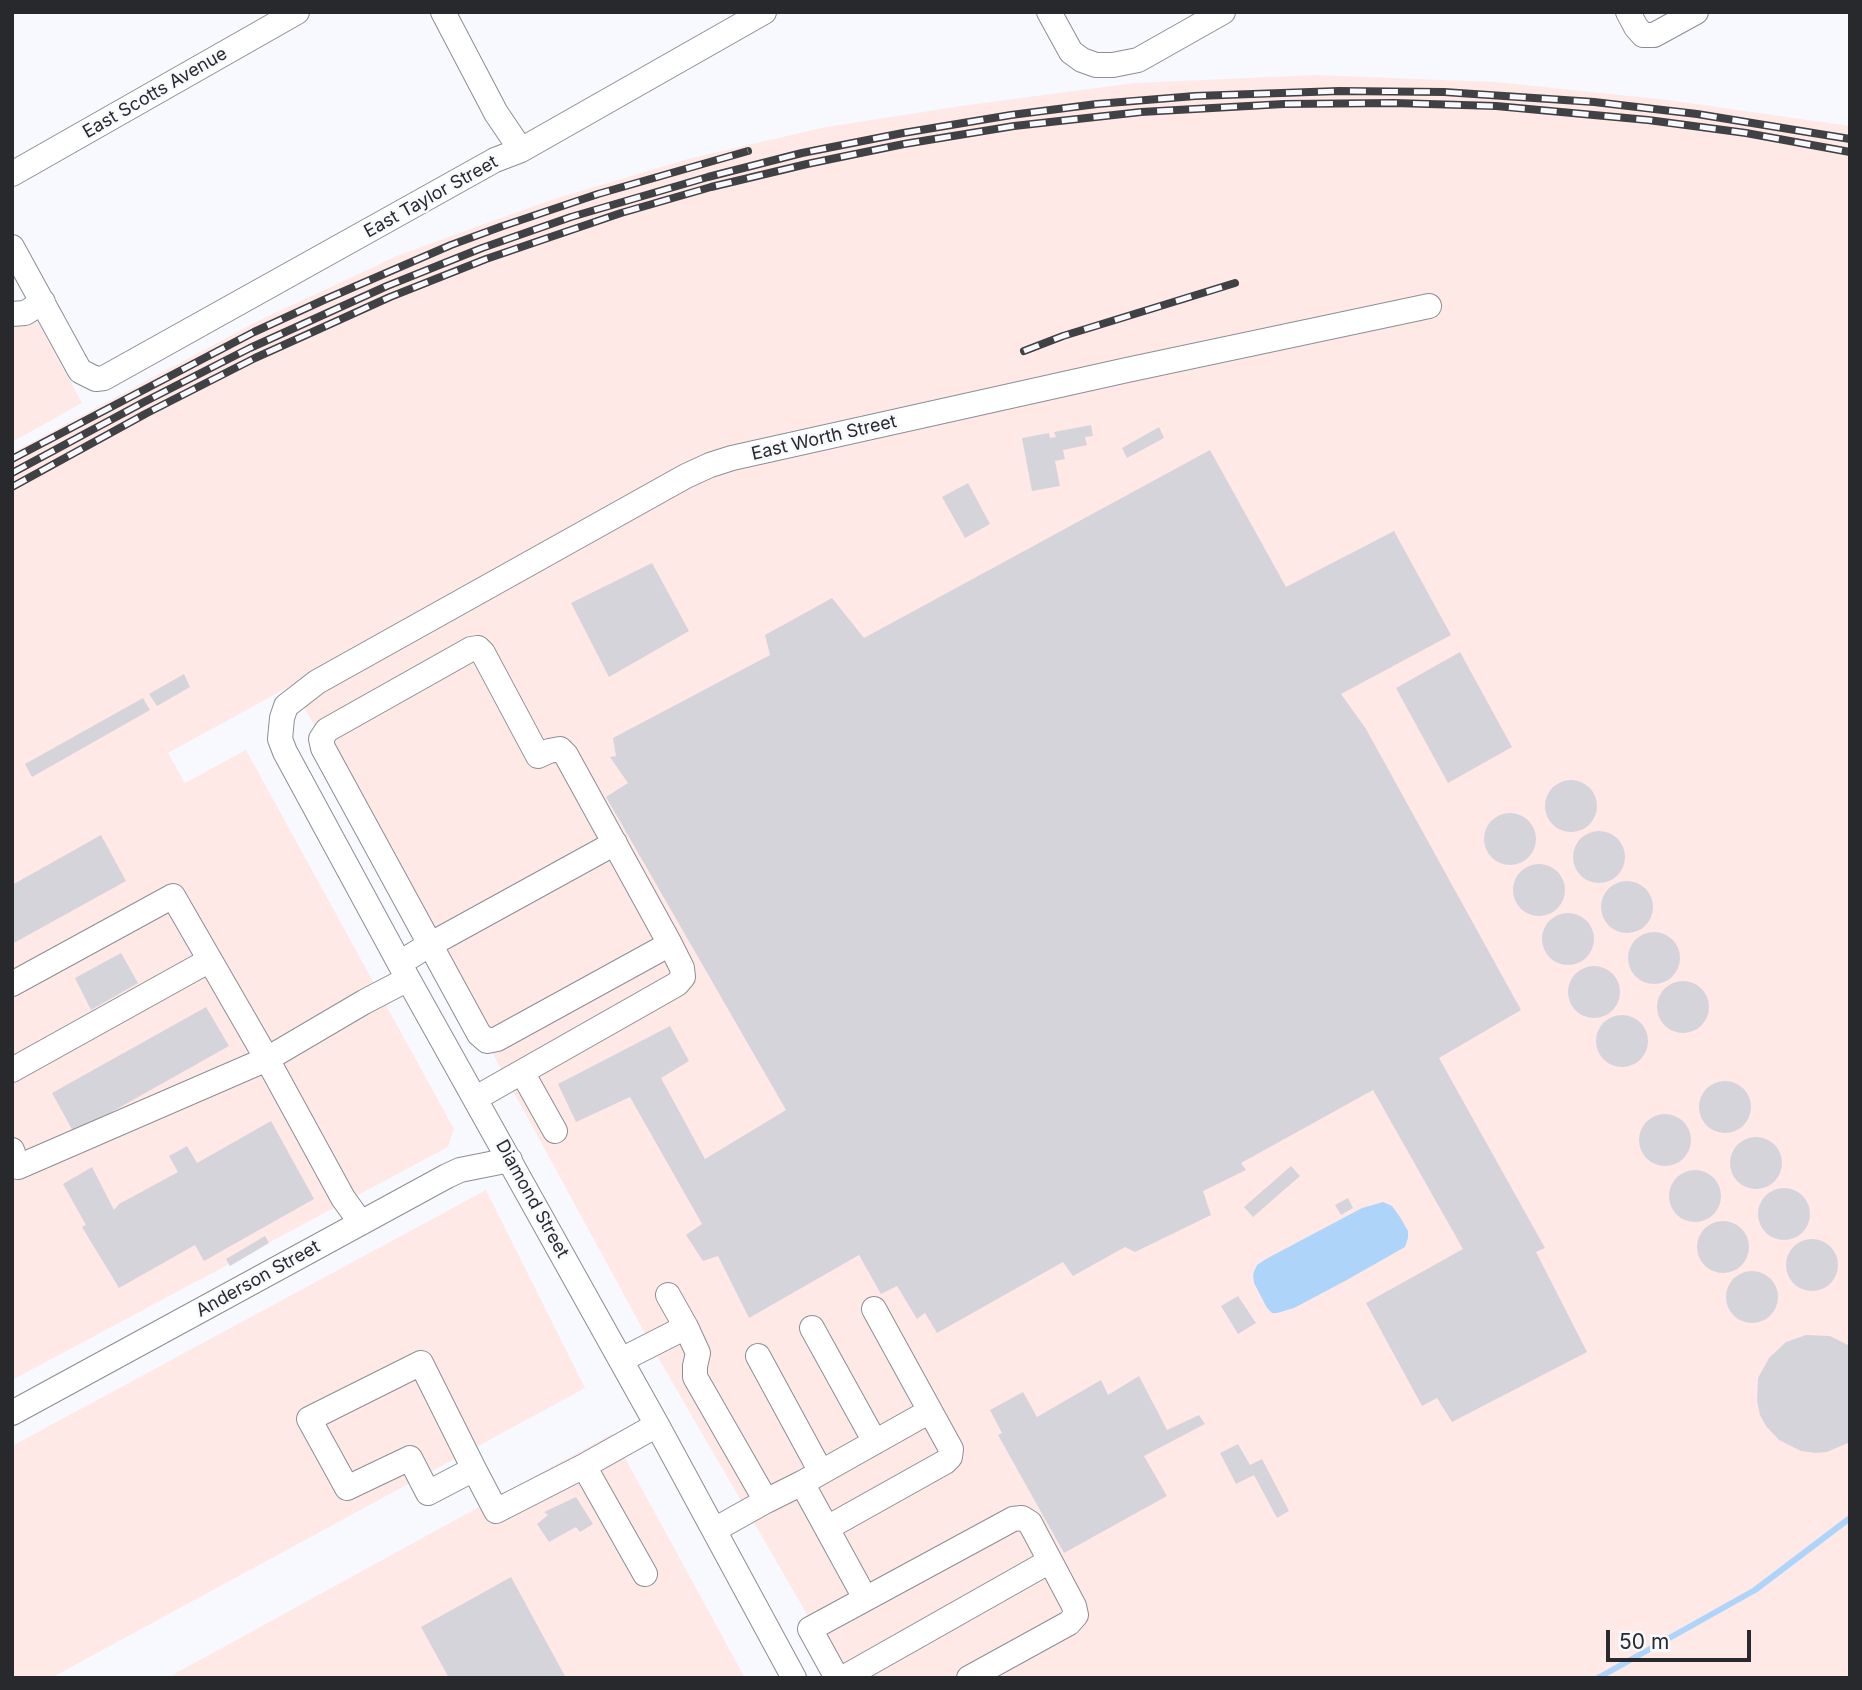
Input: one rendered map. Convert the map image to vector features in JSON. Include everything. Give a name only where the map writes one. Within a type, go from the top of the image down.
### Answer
[{"type":"street","name":"East Scotts Avenue","points":[[12,174],[297,12]]},
{"type":"street","points":[[443,12],[496,113],[521,150]]},
{"type":"street","name":"East Taylor Street","points":[[43,302],[80,371],[96,379],[104,378],[495,160],[521,150],[764,12]]},
{"type":"street","points":[[1049,12],[1071,52],[1096,65],[1138,60],[1223,12]]},
{"type":"street","points":[[1628,12],[1643,35],[1654,35],[1696,12]]},
{"type":"street","points":[[12,247],[43,302],[25,313],[12,314]]},
{"type":"street","name":"East Worth Street","points":[[282,718],[286,706],[317,682],[710,465],[1127,370],[1429,306]]},
{"type":"street","points":[[476,1098],[677,984],[683,977],[682,968],[670,944],[566,755],[560,749],[538,756],[478,648],[471,649],[327,730],[321,739],[323,748],[430,945],[480,1034],[487,1041],[497,1039],[670,944]]},
{"type":"street","name":"Diamond Street","points":[[282,718],[280,740],[285,752],[794,1678]]},
{"type":"street","points":[[12,1150],[18,1167],[267,1059],[364,1002],[404,971],[430,945],[615,844]]},
{"type":"street","points":[[12,984],[173,896],[343,1198],[361,1223]]},
{"type":"street","points":[[12,1070],[210,960]]},
{"type":"street","points":[[594,986],[614,1021]]},
{"type":"street","points":[[522,1072],[555,1131]]},
{"type":"street","name":"Anderson Street","points":[[15,1407],[453,1173],[510,1160]]},
{"type":"street","points":[[668,1295],[698,1353],[695,1377],[766,1501]]},
{"type":"street","points":[[827,1528],[946,1462],[950,1457],[951,1449],[874,1309]]},
{"type":"street","points":[[621,1360],[686,1327]]},
{"type":"street","points":[[811,1328],[875,1442]]},
{"type":"street","points":[[758,1356],[812,1477],[827,1528],[865,1598]]},
{"type":"street","points":[[474,1469],[428,1493],[410,1458],[347,1488],[309,1419],[421,1363],[496,1511],[657,1425]]},
{"type":"street","points":[[714,1530],[930,1412]]},
{"type":"street","points":[[584,1466],[645,1574]]},
{"type":"street","points":[[777,1647],[1013,1519],[1022,1518],[1030,1523],[1074,1606],[1076,1615],[1069,1623],[969,1678]]},
{"type":"street","points":[[810,1629],[840,1678],[1049,1560]]},
{"type":"shaded area","points":[[1315,75],[1496,82],[1668,100],[1850,126],[1850,1678],[844,1678],[660,1361],[292,685],[168,753],[185,783],[246,750],[454,1129],[448,1147],[12,1380],[12,453],[256,322],[399,255],[551,200],[688,159],[826,127],[968,105],[1134,83]]},
{"type":"shaded area","points":[[34,315],[82,403],[12,442],[12,327]]},
{"type":"shaded area","points":[[486,1190],[585,1388],[51,1678],[12,1678],[12,1446]]},
{"type":"shaded area","points":[[612,1434],[745,1678],[167,1678]]},
{"type":"water","points":[[1383,1202],[1392,1206],[1408,1231],[1405,1247],[1294,1308],[1272,1313],[1267,1308],[1254,1283],[1253,1274],[1257,1265],[1362,1208]]},
{"type":"building","points":[[1091,425],[1093,436],[1085,437],[1087,445],[1063,450],[1065,459],[1055,461],[1060,486],[1032,491],[1022,438],[1049,433],[1050,438],[1056,437],[1054,432]]},
{"type":"building","points":[[1159,427],[1164,438],[1127,458],[1122,448]]},
{"type":"building","points":[[1210,450],[1286,587],[1394,531],[1451,635],[1341,694],[1366,729],[1521,1010],[1439,1058],[1545,1248],[1536,1252],[1587,1352],[1452,1422],[1437,1398],[1422,1406],[1366,1303],[1463,1249],[1373,1090],[1241,1163],[1246,1170],[1203,1191],[1211,1215],[1135,1252],[1125,1247],[1073,1276],[1063,1262],[937,1333],[925,1313],[917,1319],[897,1286],[881,1294],[859,1255],[749,1318],[718,1256],[703,1261],[686,1235],[702,1224],[630,1097],[576,1122],[558,1084],[670,1026],[689,1061],[661,1078],[705,1159],[786,1110],[606,797],[628,783],[610,757],[616,756],[613,738],[770,655],[765,635],[832,598],[864,638]]},
{"type":"building","points":[[968,483],[990,524],[965,538],[942,497]]},
{"type":"building","points":[[652,563],[689,631],[609,677],[571,603]]},
{"type":"building","points":[[1460,652],[1512,747],[1448,783],[1396,688]]},
{"type":"building","points":[[184,674],[190,687],[157,706],[149,694]]},
{"type":"building","points":[[143,698],[150,710],[32,777],[25,764]]},
{"type":"building","points":[[1571,780],[1581,782],[1589,788],[1595,796],[1595,816],[1589,824],[1581,830],[1571,832],[1561,830],[1553,824],[1547,816],[1545,806],[1547,796],[1553,788],[1561,782]]},
{"type":"building","points":[[1510,813],[1520,815],[1528,821],[1534,829],[1534,849],[1528,857],[1520,863],[1510,865],[1500,863],[1492,857],[1486,849],[1484,839],[1486,829],[1492,821],[1500,815]]},
{"type":"building","points":[[1599,831],[1609,833],[1617,839],[1623,847],[1623,867],[1617,875],[1609,881],[1599,883],[1589,881],[1581,875],[1575,867],[1573,857],[1575,847],[1581,839],[1589,833]]},
{"type":"building","points":[[101,835],[126,881],[12,944],[12,885]]},
{"type":"building","points":[[1539,864],[1549,866],[1557,872],[1563,880],[1563,900],[1557,908],[1549,914],[1539,916],[1529,914],[1521,908],[1515,900],[1513,890],[1515,880],[1521,872],[1529,866]]},
{"type":"building","points":[[1627,881],[1637,883],[1645,889],[1651,897],[1651,917],[1645,925],[1637,931],[1627,933],[1617,931],[1609,925],[1603,917],[1601,907],[1603,897],[1609,889],[1617,883]]},
{"type":"building","points":[[1568,913],[1578,915],[1586,921],[1592,929],[1592,949],[1586,957],[1578,963],[1568,965],[1558,963],[1550,957],[1544,949],[1542,939],[1544,929],[1550,921],[1558,915]]},
{"type":"building","points":[[1654,932],[1664,934],[1672,940],[1678,948],[1678,968],[1672,976],[1664,982],[1654,984],[1644,982],[1636,976],[1630,968],[1628,958],[1630,948],[1636,940],[1644,934]]},
{"type":"building","points":[[121,953],[138,983],[91,1010],[75,978]]},
{"type":"building","points":[[1594,966],[1604,968],[1612,974],[1618,982],[1618,1002],[1612,1010],[1604,1016],[1594,1018],[1584,1016],[1576,1010],[1570,1002],[1568,992],[1570,982],[1576,974],[1584,968]]},
{"type":"building","points":[[1683,981],[1693,983],[1701,989],[1707,997],[1707,1017],[1701,1025],[1693,1031],[1683,1033],[1673,1031],[1665,1025],[1659,1017],[1657,1007],[1659,997],[1665,989],[1673,983]]},
{"type":"building","points":[[206,1007],[229,1046],[74,1133],[52,1093]]},
{"type":"building","points":[[1622,1015],[1632,1017],[1640,1023],[1646,1031],[1646,1051],[1640,1059],[1632,1065],[1622,1067],[1612,1065],[1604,1059],[1598,1051],[1596,1041],[1598,1031],[1604,1023],[1612,1017]]},
{"type":"building","points":[[1725,1081],[1735,1083],[1743,1089],[1749,1097],[1749,1117],[1743,1125],[1735,1131],[1725,1133],[1715,1131],[1707,1125],[1701,1117],[1699,1107],[1701,1097],[1707,1089],[1715,1083]]},
{"type":"building","points":[[1665,1114],[1675,1116],[1683,1122],[1689,1130],[1689,1150],[1683,1158],[1675,1164],[1665,1166],[1655,1164],[1647,1158],[1641,1150],[1639,1140],[1641,1130],[1647,1122],[1655,1116]]},
{"type":"building","points":[[271,1121],[314,1199],[204,1261],[195,1245],[119,1288],[82,1227],[86,1225],[63,1184],[92,1167],[114,1210],[119,1204],[178,1172],[169,1156],[187,1146],[197,1163]]},
{"type":"building","points":[[1756,1137],[1766,1139],[1774,1145],[1780,1153],[1780,1173],[1774,1181],[1766,1187],[1756,1189],[1746,1187],[1738,1181],[1732,1173],[1730,1163],[1732,1153],[1738,1145],[1746,1139]]},
{"type":"building","points":[[1291,1166],[1300,1176],[1253,1217],[1244,1207]]},
{"type":"building","points":[[1695,1170],[1705,1172],[1713,1178],[1719,1186],[1719,1206],[1713,1214],[1705,1220],[1695,1222],[1685,1220],[1677,1214],[1671,1206],[1669,1196],[1671,1186],[1677,1178],[1685,1172]]},
{"type":"building","points":[[1784,1188],[1794,1190],[1802,1196],[1808,1204],[1808,1224],[1802,1232],[1794,1238],[1784,1240],[1774,1238],[1766,1232],[1760,1224],[1758,1214],[1760,1204],[1766,1196],[1774,1190]]},
{"type":"building","points":[[1348,1198],[1353,1208],[1341,1215],[1335,1205]]},
{"type":"building","points":[[1723,1221],[1733,1223],[1741,1229],[1747,1237],[1747,1257],[1741,1265],[1733,1271],[1723,1273],[1713,1271],[1705,1265],[1699,1257],[1697,1247],[1699,1237],[1705,1229],[1713,1223]]},
{"type":"building","points":[[265,1236],[269,1243],[230,1266],[226,1259]]},
{"type":"building","points":[[1812,1239],[1822,1241],[1830,1247],[1836,1255],[1836,1275],[1830,1283],[1822,1289],[1812,1291],[1802,1289],[1794,1283],[1788,1275],[1786,1265],[1788,1255],[1794,1247],[1802,1241]]},
{"type":"building","points":[[1752,1271],[1762,1273],[1770,1279],[1776,1287],[1776,1307],[1770,1315],[1762,1321],[1752,1323],[1742,1321],[1734,1315],[1728,1307],[1726,1297],[1728,1287],[1734,1279],[1742,1273]]},
{"type":"building","points":[[1238,1296],[1256,1323],[1238,1334],[1221,1306]]},
{"type":"building","points":[[1806,1335],[1830,1336],[1850,1346],[1850,1442],[1827,1452],[1801,1451],[1779,1440],[1766,1426],[1757,1401],[1758,1378],[1769,1358],[1786,1342]]},
{"type":"building","points":[[1139,1376],[1167,1430],[1199,1415],[1205,1424],[1144,1456],[1167,1496],[1064,1553],[998,1435],[1002,1433],[990,1410],[1023,1392],[1037,1417],[1101,1380],[1108,1395]]},
{"type":"building","points":[[1238,1444],[1250,1465],[1262,1459],[1289,1511],[1277,1518],[1254,1475],[1236,1484],[1220,1453]]},
{"type":"building","points":[[576,1497],[593,1524],[580,1532],[576,1527],[549,1542],[537,1524],[548,1515],[544,1512]]},
{"type":"building","points":[[511,1577],[566,1678],[449,1678],[421,1627]]},
{"type":"waterway","points":[[1598,1678],[1755,1590],[1850,1518]]},
{"type":"railway","points":[[12,473],[250,348],[387,286],[482,248],[571,217],[708,177],[802,153],[903,133],[1097,104],[1195,96],[1339,91],[1444,92],[1594,102],[1697,114],[1850,139]]},
{"type":"railway","points":[[12,487],[255,358],[390,297],[486,259],[621,213],[711,187],[904,144],[1014,126],[1141,112],[1284,104],[1394,103],[1496,106],[1648,120],[1746,133],[1850,152]]},
{"type":"railway","points":[[12,459],[254,332],[451,245],[598,194],[748,151]]},
{"type":"railway","points":[[1024,351],[1063,336],[1235,283]]}]
